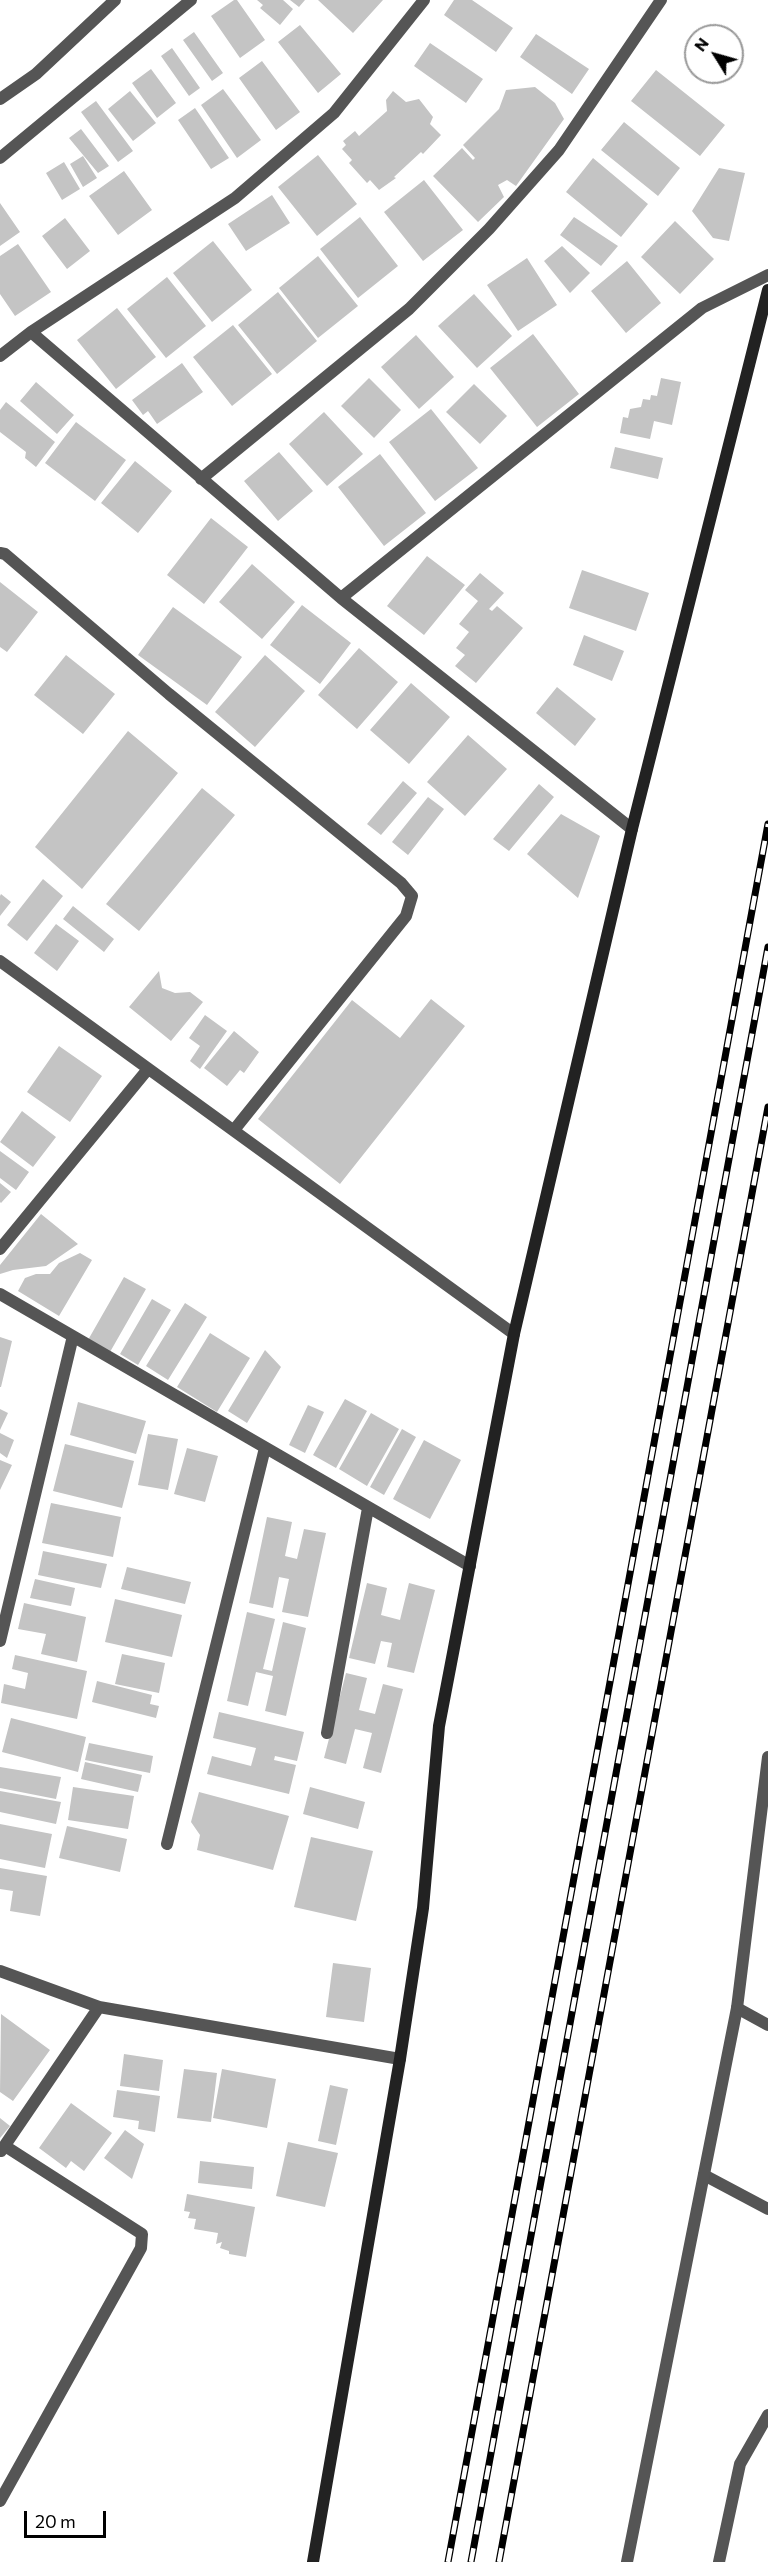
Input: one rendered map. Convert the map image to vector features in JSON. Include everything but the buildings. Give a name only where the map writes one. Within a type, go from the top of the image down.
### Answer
[{"type":"main road","points":[[313,2562],[400,2060],[423,1908],[440,1725],[514,1334],[632,829],[768,290]]},
{"type":"street","points":[[0,99],[36,74],[115,0]]},
{"type":"street","points":[[0,158],[191,0]]},
{"type":"street","points":[[0,356],[31,332],[235,198],[334,113],[424,0]]},
{"type":"street","points":[[201,479],[409,309],[489,229],[559,150],[661,0]]},
{"type":"street","points":[[341,598],[702,308],[768,276]]},
{"type":"street","points":[[31,332],[341,598],[632,829]]},
{"type":"street","points":[[0,553],[5,554],[169,694],[401,883],[411,896],[406,916],[234,1130]]},
{"type":"street","points":[[0,961],[514,1334]]},
{"type":"street","points":[[0,1249],[148,1069]]},
{"type":"street","points":[[0,1294],[470,1566]]},
{"type":"street","points":[[0,1641],[73,1336]]},
{"type":"street","points":[[167,1844],[265,1448]]},
{"type":"street","points":[[327,1733],[368,1508]]},
{"type":"street","points":[[627,2562],[737,2008],[768,1757]]},
{"type":"street","points":[[0,1971],[99,2007],[400,2060]]},
{"type":"street","points":[[0,2501],[141,2248],[142,2234],[3,2149],[99,2007]]},
{"type":"street","points":[[737,2008],[768,2025]]},
{"type":"street","points":[[704,2175],[768,2209]]},
{"type":"street","points":[[719,2562],[740,2464],[768,2415]]},
{"type":"railway","points":[[448,2562],[768,824]]},
{"type":"railway","points":[[471,2562],[768,947]]},
{"type":"railway","points":[[499,2562],[768,1107]]}]
